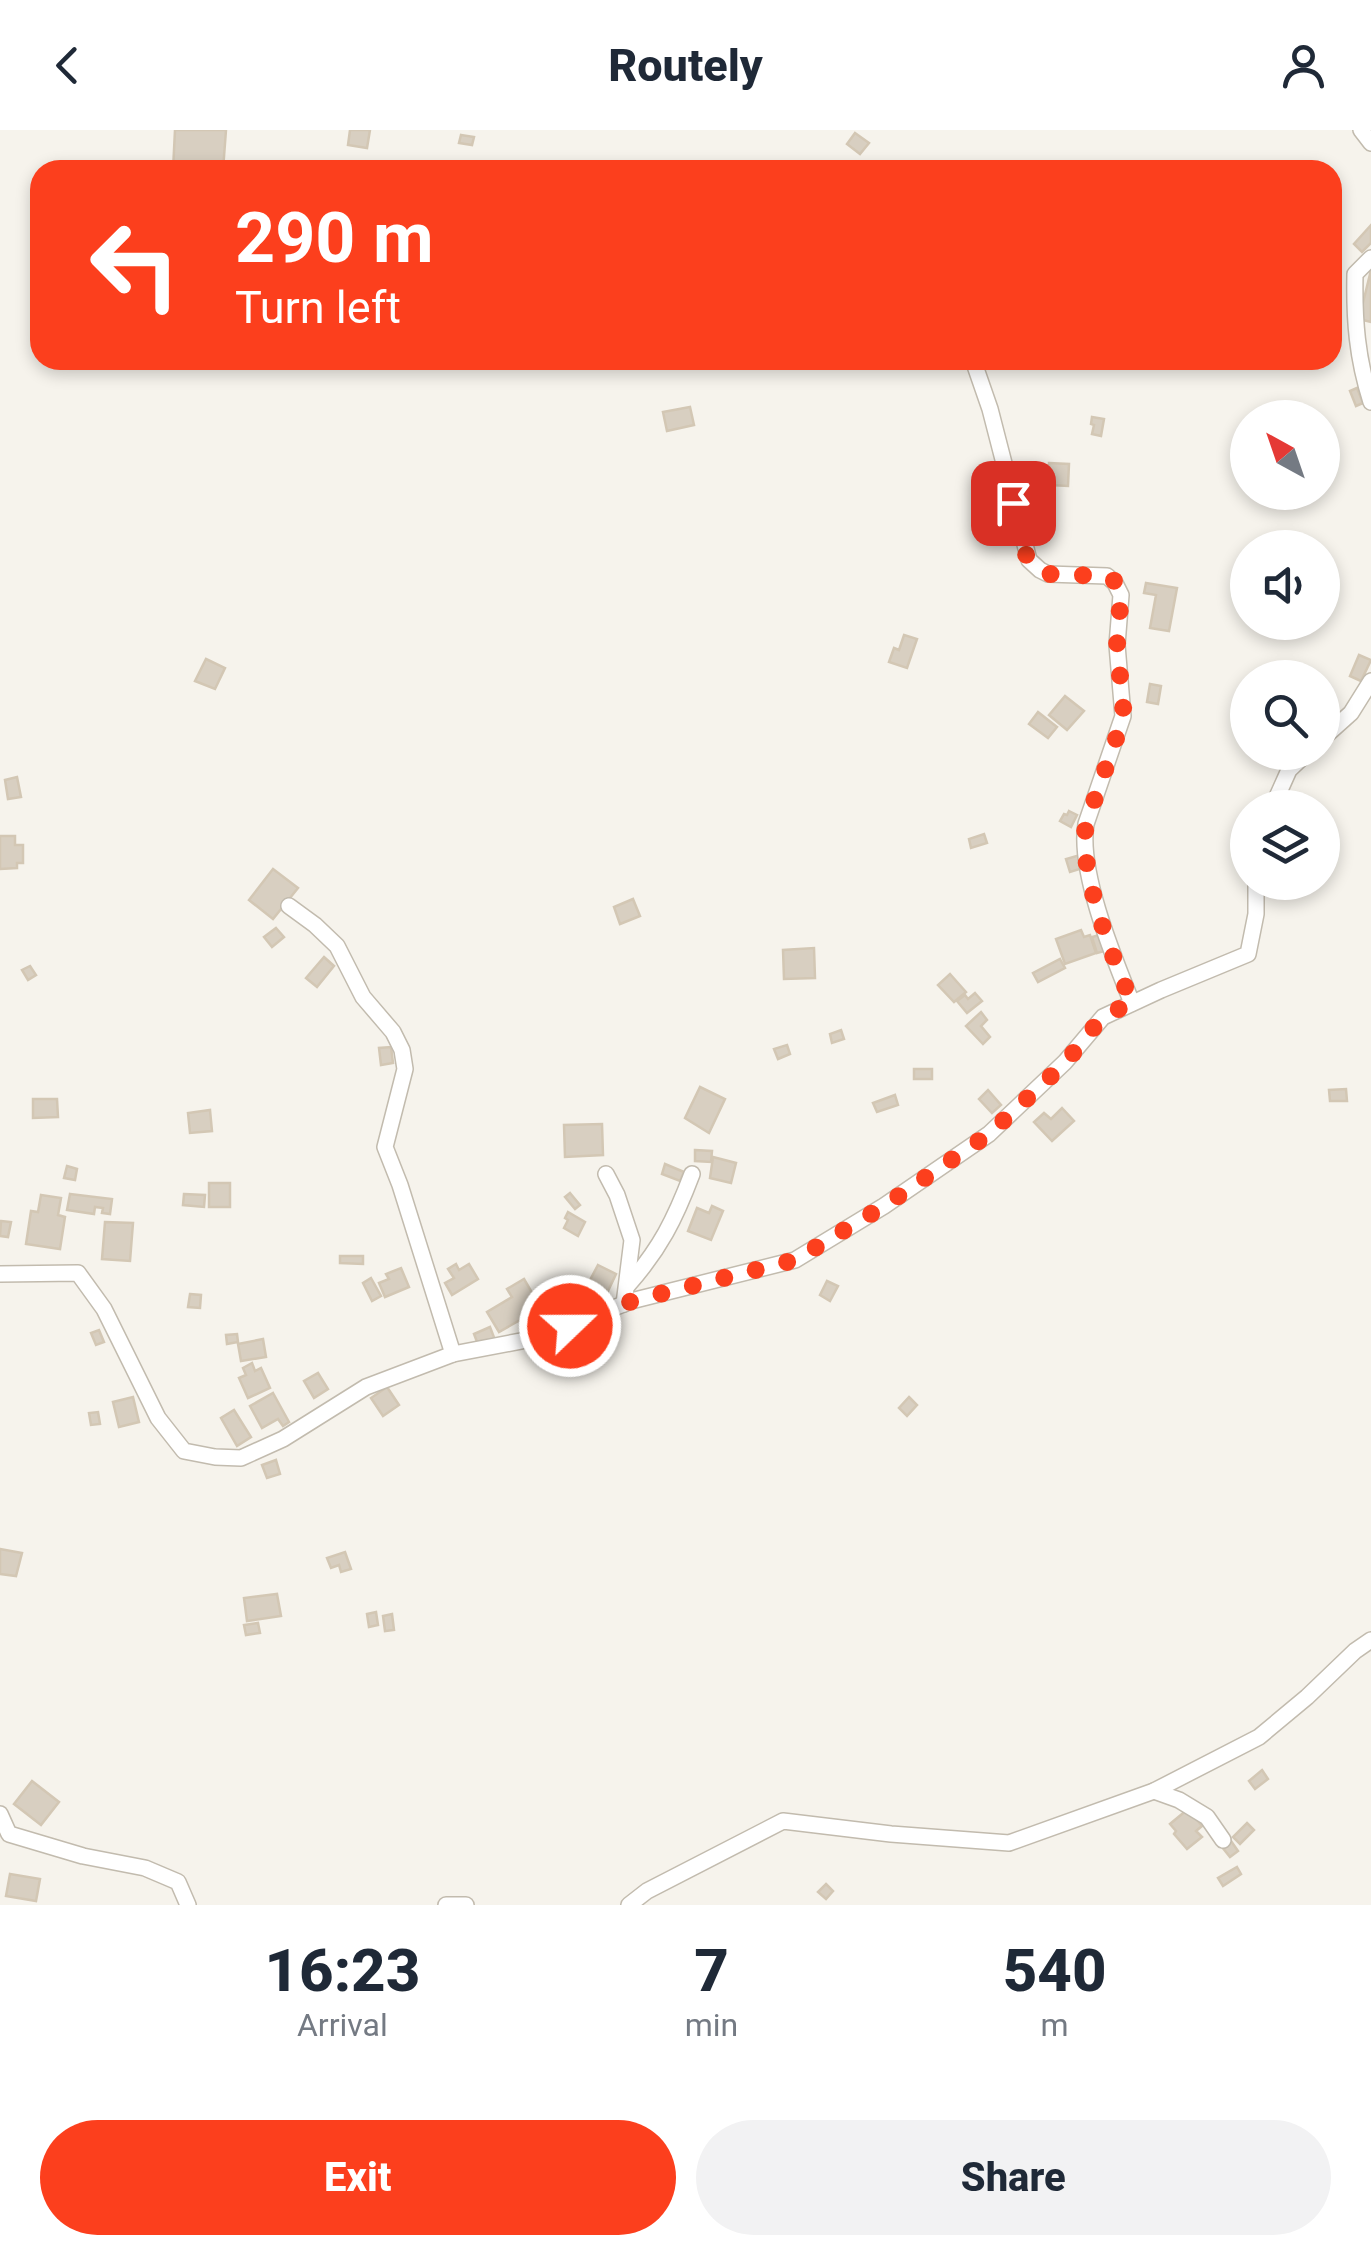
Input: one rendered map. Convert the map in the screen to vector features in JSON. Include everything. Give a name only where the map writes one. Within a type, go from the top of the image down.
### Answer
[{"type":"street","points":[[1362,130],[1371,143]]},
{"type":"street","points":[[1371,258],[1355,274],[1354,309],[1358,353],[1371,402]]},
{"type":"street","points":[[976,370],[1028,560],[1048,574],[1107,576],[1116,582],[1121,595],[1117,645],[1124,716],[1086,824],[1084,840],[1086,864],[1110,950],[1132,1003]]},
{"type":"street","points":[[1340,723],[1371,681]]},
{"type":"street","points":[[0,1274],[78,1273],[104,1309],[158,1418],[184,1451],[241,1458],[283,1439],[366,1386],[452,1354],[542,1337],[624,1304],[795,1260],[884,1206],[989,1134],[1066,1062],[1103,1016],[1248,954],[1256,900]]},
{"type":"street","points":[[289,906],[337,946],[364,998],[393,1032],[402,1050],[405,1068],[385,1147],[452,1354]]},
{"type":"street","points":[[606,1174],[632,1240],[624,1304]]},
{"type":"street","points":[[628,1286],[652,1258],[676,1215],[692,1174]]},
{"type":"street","points":[[629,1905],[647,1891],[783,1821],[1008,1843],[1154,1791],[1258,1737],[1371,1640]]},
{"type":"street","points":[[1154,1791],[1207,1817],[1223,1840]]},
{"type":"street","points":[[0,1814],[10,1834],[83,1856],[145,1868],[178,1882],[188,1905]]},
{"type":"street","points":[[446,1905],[466,1905]]},
{"type":"building","points":[[175,130],[226,130],[224,160],[174,160]]},
{"type":"building","points":[[350,130],[370,130],[367,148],[348,145]]},
{"type":"building","points":[[855,133],[869,143],[860,154],[847,144]]},
{"type":"building","points":[[461,135],[474,137],[472,145],[459,143]]},
{"type":"building","points":[[1371,225],[1371,243],[1362,252],[1354,244]]},
{"type":"building","points":[[1371,270],[1371,322],[1359,319]]},
{"type":"building","points":[[1357,388],[1363,403],[1356,406],[1350,391]]},
{"type":"building","points":[[690,407],[694,425],[667,431],[663,412]]},
{"type":"building","points":[[1092,417],[1104,419],[1101,436],[1092,434]]},
{"type":"building","points":[[1049,463],[1069,464],[1068,486],[1050,485]]},
{"type":"building","points":[[1146,583],[1177,588],[1169,631],[1150,628],[1156,595],[1144,593]]},
{"type":"building","points":[[904,635],[917,639],[907,668],[889,662]]},
{"type":"building","points":[[1359,655],[1371,660],[1361,681],[1350,676]]},
{"type":"building","points":[[206,659],[225,668],[215,689],[195,681]]},
{"type":"building","points":[[1150,684],[1161,686],[1158,704],[1147,702]]},
{"type":"building","points":[[1065,696],[1084,711],[1067,730],[1049,715]]},
{"type":"building","points":[[1038,712],[1057,727],[1048,738],[1029,724]]},
{"type":"building","points":[[17,777],[21,797],[8,799],[5,780]]},
{"type":"building","points":[[1069,811],[1077,815],[1071,827],[1060,821]]},
{"type":"building","points":[[984,834],[987,843],[971,848],[969,839]]},
{"type":"building","points":[[0,836],[15,836],[15,845],[23,845],[23,863],[17,863],[17,868],[0,869]]},
{"type":"building","points":[[1080,855],[1083,868],[1070,872],[1066,859]]},
{"type":"building","points":[[273,869],[298,888],[273,919],[249,900]]},
{"type":"building","points":[[633,899],[640,916],[620,924],[614,907]]},
{"type":"building","points":[[276,928],[284,937],[272,947],[264,937]]},
{"type":"building","points":[[1081,930],[1084,937],[1090,935],[1096,953],[1065,964],[1056,939]]},
{"type":"building","points":[[1099,935],[1105,951],[1097,953],[1092,937]]},
{"type":"building","points":[[814,948],[815,978],[784,979],[783,950]]},
{"type":"building","points":[[324,957],[334,966],[317,987],[306,978]]},
{"type":"building","points":[[1060,959],[1065,968],[1038,982],[1033,973]]},
{"type":"building","points":[[30,966],[36,975],[28,980],[22,970]]},
{"type":"building","points":[[950,974],[966,992],[954,1002],[938,985]]},
{"type":"building","points":[[975,993],[982,1001],[967,1013],[957,1001]]},
{"type":"building","points":[[981,1012],[987,1020],[981,1026],[990,1037],[983,1044],[966,1026]]},
{"type":"building","points":[[841,1030],[844,1039],[832,1043],[830,1034]]},
{"type":"building","points":[[787,1045],[790,1054],[778,1059],[774,1049]]},
{"type":"building","points":[[391,1047],[393,1063],[381,1065],[379,1048]]},
{"type":"building","points":[[914,1069],[932,1069],[932,1079],[914,1079]]},
{"type":"building","points":[[700,1087],[725,1099],[709,1133],[685,1118]]},
{"type":"building","points":[[1346,1089],[1347,1101],[1330,1101],[1329,1090]]},
{"type":"building","points":[[988,1090],[1001,1105],[992,1113],[979,1099]]},
{"type":"building","points":[[895,1095],[898,1105],[877,1112],[873,1103]]},
{"type":"building","points":[[33,1099],[57,1099],[58,1117],[33,1118]]},
{"type":"building","points":[[1062,1108],[1074,1121],[1052,1141],[1034,1122],[1044,1113],[1051,1119]]},
{"type":"building","points":[[210,1110],[212,1131],[190,1133],[188,1113]]},
{"type":"building","points":[[602,1124],[603,1155],[565,1157],[564,1125]]},
{"type":"building","points":[[695,1150],[712,1151],[711,1162],[695,1161]]},
{"type":"building","points":[[713,1157],[736,1163],[731,1183],[710,1178]]},
{"type":"building","points":[[665,1164],[684,1172],[680,1181],[662,1174]]},
{"type":"building","points":[[67,1166],[77,1169],[75,1180],[64,1178]]},
{"type":"building","points":[[209,1183],[230,1183],[230,1207],[209,1207]]},
{"type":"building","points":[[570,1193],[580,1205],[575,1209],[565,1197]]},
{"type":"building","points":[[70,1194],[112,1199],[110,1214],[95,1207],[94,1214],[67,1210]]},
{"type":"building","points":[[184,1194],[205,1195],[204,1207],[183,1205]]},
{"type":"building","points":[[41,1195],[61,1198],[58,1215],[65,1217],[60,1249],[26,1244],[31,1211],[38,1212]]},
{"type":"building","points":[[712,1206],[723,1211],[711,1240],[688,1231],[697,1208],[709,1213]]},
{"type":"building","points":[[568,1212],[585,1222],[578,1236],[564,1228]]},
{"type":"building","points":[[1,1221],[11,1222],[8,1237],[0,1236]]},
{"type":"building","points":[[105,1222],[133,1223],[130,1261],[102,1259]]},
{"type":"building","points":[[340,1256],[363,1256],[363,1264],[340,1263]]},
{"type":"building","points":[[456,1264],[459,1270],[469,1264],[478,1279],[452,1295],[445,1283],[454,1278],[448,1269]]},
{"type":"building","points":[[598,1265],[616,1274],[608,1291],[589,1282]]},
{"type":"building","points":[[401,1268],[409,1287],[385,1297],[379,1283],[389,1279],[386,1274]]},
{"type":"building","points":[[371,1278],[381,1296],[372,1301],[363,1283]]},
{"type":"building","points":[[524,1279],[541,1308],[499,1332],[487,1312],[512,1297],[507,1289]]},
{"type":"building","points":[[827,1281],[838,1286],[830,1301],[820,1295]]},
{"type":"building","points":[[567,1292],[573,1298],[558,1313],[552,1307]]},
{"type":"building","points":[[190,1294],[201,1295],[200,1308],[188,1307]]},
{"type":"building","points":[[490,1327],[495,1340],[479,1347],[474,1334]]},
{"type":"building","points":[[99,1330],[104,1342],[96,1345],[91,1333]]},
{"type":"building","points":[[237,1334],[238,1342],[227,1344],[226,1335]]},
{"type":"building","points":[[263,1339],[266,1357],[241,1361],[238,1344]]},
{"type":"building","points":[[252,1363],[255,1371],[261,1368],[270,1388],[248,1398],[239,1378],[246,1375],[243,1368]]},
{"type":"building","points":[[318,1373],[328,1389],[314,1398],[304,1381]]},
{"type":"building","points":[[387,1387],[399,1405],[383,1416],[371,1398]]},
{"type":"building","points":[[273,1393],[289,1422],[283,1426],[278,1419],[262,1428],[250,1406]]},
{"type":"building","points":[[133,1397],[139,1422],[119,1427],[113,1402]]},
{"type":"building","points":[[909,1397],[917,1405],[907,1416],[899,1408]]},
{"type":"building","points":[[234,1410],[251,1437],[237,1446],[221,1418]]},
{"type":"building","points":[[98,1412],[100,1424],[91,1425],[89,1413]]},
{"type":"building","points":[[276,1460],[280,1474],[267,1478],[262,1465]]},
{"type":"building","points":[[0,1549],[22,1553],[16,1576],[0,1574]]},
{"type":"building","points":[[345,1552],[351,1569],[341,1572],[339,1565],[331,1568],[327,1558]]},
{"type":"building","points":[[277,1594],[281,1616],[247,1621],[244,1598]]},
{"type":"building","points":[[376,1612],[378,1625],[369,1627],[367,1614]]},
{"type":"building","points":[[392,1614],[394,1630],[385,1631],[383,1616]]},
{"type":"building","points":[[258,1623],[260,1633],[246,1635],[244,1625]]},
{"type":"building","points":[[1262,1770],[1268,1779],[1255,1789],[1249,1781]]},
{"type":"building","points":[[32,1781],[59,1802],[41,1825],[14,1804]]},
{"type":"building","points":[[1188,1809],[1202,1826],[1196,1831],[1202,1837],[1187,1849],[1170,1824]]},
{"type":"building","points":[[1247,1823],[1254,1830],[1240,1844],[1233,1837]]},
{"type":"building","points":[[1231,1841],[1238,1851],[1230,1857],[1222,1847]]},
{"type":"building","points":[[1237,1867],[1241,1874],[1223,1886],[1218,1878]]},
{"type":"building","points":[[10,1874],[40,1879],[36,1901],[6,1896]]},
{"type":"building","points":[[826,1884],[833,1891],[826,1899],[818,1892]]},
{"type":"route","points":[[570,1326],[632,1301],[795,1260],[884,1206],[989,1134],[1066,1062],[1103,1016],[1132,1003],[1110,950],[1086,864],[1084,840],[1086,824],[1124,716],[1117,645],[1121,595],[1116,582],[1107,576],[1048,574],[1033,565],[1025,553],[1013,503]]}]
